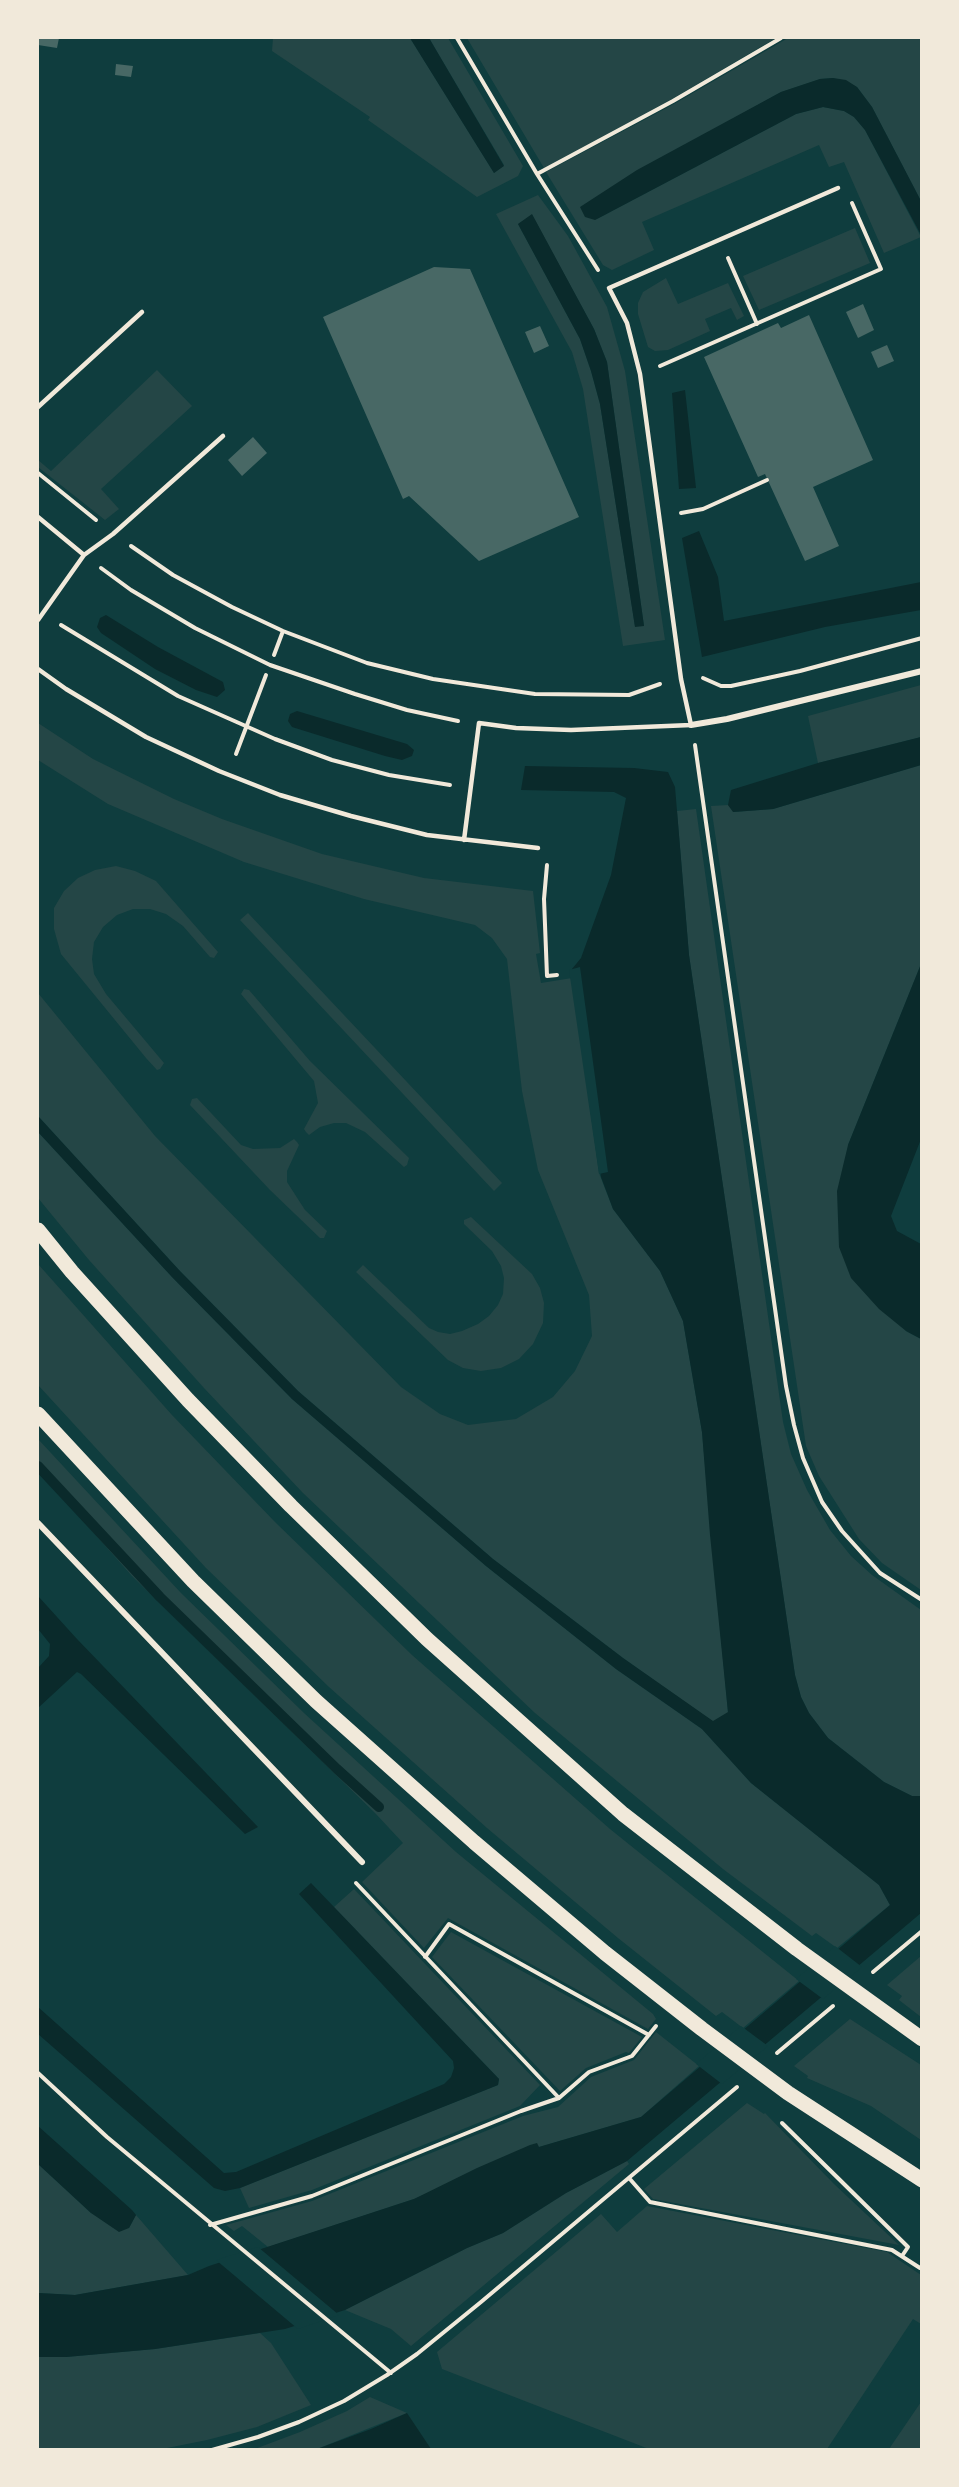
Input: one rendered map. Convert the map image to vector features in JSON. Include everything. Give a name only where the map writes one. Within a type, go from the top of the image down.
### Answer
[{"type":"main road","points":[[38,1230],[72,1272],[188,1401],[427,1639],[623,1814],[797,1949],[921,2039]]},
{"type":"main road","points":[[38,1414],[192,1581],[316,1701],[474,1842],[605,1953],[702,2029],[788,2093],[921,2180]]},
{"type":"street","points":[[691,725],[727,719],[921,671]]},
{"type":"street","points":[[38,1523],[362,1862]]},
{"type":"lane","points":[[464,840],[479,723],[516,728],[571,730],[691,725],[681,679],[640,374],[627,323],[609,288],[837,188]]},
{"type":"lane","points":[[38,407],[142,312]]},
{"type":"lane","points":[[38,620],[84,555],[113,534],[223,436]]},
{"type":"lane","points":[[38,517],[84,555]]},
{"type":"lane","points":[[38,669],[66,689],[146,737],[280,795],[427,835],[538,848]]},
{"type":"path","points":[[457,38],[537,174],[609,288]]},
{"type":"path","points":[[537,174],[673,101],[781,38]]},
{"type":"path","points":[[640,374],[881,269],[845,187],[837,188]]},
{"type":"path","points":[[720,240],[756,324]]},
{"type":"path","points":[[38,472],[113,534],[173,575],[232,607],[283,631],[367,663],[433,679],[535,694],[629,695],[660,683],[681,679],[705,678],[721,686],[731,686],[800,671],[921,638]]},
{"type":"path","points":[[659,516],[703,509],[767,480]]},
{"type":"path","points":[[84,555],[131,590],[195,628],[270,665],[407,710],[452,721],[479,723]]},
{"type":"path","points":[[43,614],[178,696],[246,727],[344,763],[389,775],[471,789]]},
{"type":"path","points":[[274,655],[283,631]]},
{"type":"path","points":[[228,774],[266,675]]},
{"type":"path","points":[[691,725],[699,768],[786,1386],[794,1425],[803,1458],[822,1502],[843,1532],[880,1573],[921,1600]]},
{"type":"path","points":[[538,848],[549,849],[544,899],[547,976],[557,975]]},
{"type":"path","points":[[362,1862],[355,1882],[560,2098]]},
{"type":"path","points":[[210,2224],[312,2196],[521,2111],[560,2098],[589,2072],[632,2056],[647,2037],[449,1924],[425,1957]]},
{"type":"path","points":[[38,2073],[107,2137],[390,2373]]},
{"type":"path","points":[[777,2117],[909,2247],[902,2256]]},
{"type":"path","points":[[212,2450],[299,2422],[344,2401],[390,2373],[436,2339],[629,2178],[650,2202],[892,2250],[920,2268]]},
{"type":"shaded area","points":[[273,38],[410,38],[494,173],[504,165],[429,38],[448,38],[523,166],[518,176],[477,197],[368,120],[370,117],[272,51]]},
{"type":"shaded area","points":[[410,38],[429,38],[504,166],[494,173]]},
{"type":"shaded area","points":[[467,38],[776,38],[672,99],[544,168]]},
{"type":"shaded area","points":[[788,38],[921,38],[921,201],[872,107],[857,87],[833,78],[820,79],[781,92],[726,123],[595,220],[796,114],[823,107],[844,111],[854,117],[865,130],[921,237],[884,253],[844,162],[829,167],[819,145],[642,222],[654,250],[612,270],[603,265],[546,172],[674,104]]},
{"type":"shaded area","points":[[820,79],[846,80],[857,87],[872,107],[921,201],[921,235],[865,130],[854,117],[844,111],[823,107],[796,114],[595,220],[585,217],[580,207],[637,170],[781,92]]},
{"type":"shaded area","points":[[538,195],[568,236],[607,307],[625,371],[665,640],[623,646],[583,389],[572,352],[496,214]],"holes":[[[532,215],[594,329],[607,362],[644,626],[635,626],[600,404],[580,339],[518,224]]]},
{"type":"shaded area","points":[[532,214],[594,329],[607,362],[644,626],[635,627],[600,404],[591,371],[580,339],[518,224]]},
{"type":"shaded area","points":[[855,228],[870,263],[759,310],[743,276]]},
{"type":"shaded area","points":[[666,278],[678,304],[728,283],[744,316],[737,320],[731,308],[705,319],[710,331],[668,350],[655,351],[648,347],[638,314],[638,303],[643,292]]},
{"type":"shaded area","points":[[157,370],[192,406],[101,489],[119,509],[105,520],[38,467],[38,460],[51,471]]},
{"type":"shaded area","points":[[685,390],[696,488],[679,489],[672,393]]},
{"type":"shaded area","points":[[699,531],[718,577],[724,621],[921,582],[921,610],[825,627],[702,657],[682,538]]},
{"type":"shaded area","points":[[106,615],[158,647],[223,682],[225,690],[217,697],[196,690],[155,669],[101,633],[97,627],[100,618]]},
{"type":"shaded area","points":[[921,685],[921,737],[818,763],[808,716]]},
{"type":"shaded area","points":[[297,711],[407,744],[414,750],[412,756],[402,760],[385,756],[292,727],[288,721],[290,714]]},
{"type":"shaded area","points":[[38,723],[93,759],[174,799],[222,819],[322,854],[424,878],[533,891],[540,953],[536,954],[541,983],[572,978],[599,1173],[613,1209],[660,1271],[683,1321],[702,1432],[728,1713],[713,1722],[623,1658],[493,1559],[298,1391],[179,1270],[38,1116],[38,993],[155,1136],[401,1387],[440,1414],[468,1425],[516,1419],[553,1397],[575,1371],[592,1336],[589,1295],[538,1170],[522,1091],[507,959],[492,938],[475,925],[364,899],[244,862],[108,804],[38,760]]},
{"type":"shaded area","points":[[921,737],[921,765],[773,809],[733,812],[728,805],[731,790],[818,763]]},
{"type":"shaded area","points":[[921,765],[921,964],[848,1145],[906,1331],[921,1339],[921,1590],[882,1563],[859,1539],[819,1476],[806,1446],[711,806],[728,805],[734,812],[773,809]]},
{"type":"shaded area","points":[[525,766],[634,768],[668,772],[675,787],[689,955],[795,1675],[801,1697],[809,1713],[828,1738],[884,1782],[912,1796],[922,1796],[921,1913],[627,2161],[566,2193],[503,2233],[467,2248],[345,2310],[285,2329],[155,2349],[66,2357],[38,2357],[38,2293],[75,2295],[188,2275],[209,2266],[414,2199],[530,2145],[537,2143],[539,2147],[641,2117],[890,1905],[879,1885],[751,1783],[702,1729],[616,1669],[486,1566],[292,1399],[172,1277],[38,1132],[38,1116],[179,1270],[298,1391],[493,1559],[623,1658],[713,1721],[728,1712],[702,1432],[683,1321],[660,1271],[613,1209],[601,1177],[572,969],[581,958],[611,875],[626,798],[614,792],[521,790]]},
{"type":"shaded area","points":[[696,809],[783,1422],[791,1454],[807,1490],[830,1530],[851,1556],[872,1575],[921,1610],[921,1796],[912,1796],[884,1782],[828,1738],[809,1713],[801,1697],[795,1675],[689,955],[677,811]]},
{"type":"shaded area","points":[[116,866],[135,871],[156,881],[218,952],[214,958],[210,957],[183,926],[166,914],[150,909],[133,909],[117,915],[103,927],[94,942],[92,959],[94,974],[106,994],[164,1063],[157,1070],[61,954],[54,929],[54,908],[64,891],[78,878],[95,870]]},
{"type":"shaded area","points":[[248,913],[502,1183],[494,1191],[240,920]]},
{"type":"shaded area","points":[[921,964],[921,1139],[891,1216],[897,1231],[921,1244],[921,1339],[906,1331],[879,1309],[851,1278],[839,1247],[837,1191],[848,1145]]},
{"type":"shaded area","points":[[244,989],[249,990],[310,1061],[409,1158],[407,1165],[404,1167],[365,1132],[346,1123],[334,1123],[320,1127],[309,1135],[306,1132],[304,1129],[318,1103],[314,1081],[241,994]]},
{"type":"shaded area","points":[[197,1098],[241,1145],[253,1149],[280,1148],[294,1139],[297,1142],[299,1145],[287,1171],[287,1182],[305,1210],[327,1231],[324,1238],[320,1238],[270,1190],[190,1105],[192,1099]]},
{"type":"shaded area","points":[[38,1132],[172,1277],[292,1399],[486,1566],[616,1669],[702,1729],[751,1783],[879,1885],[890,1905],[837,1948],[816,1933],[812,1936],[723,1869],[535,1713],[303,1493],[204,1388],[89,1260],[38,1198]]},
{"type":"shaded area","points":[[471,1217],[532,1274],[540,1288],[544,1303],[543,1323],[533,1344],[519,1359],[501,1368],[481,1371],[463,1368],[448,1360],[356,1272],[363,1265],[429,1328],[438,1332],[450,1334],[478,1324],[498,1305],[503,1294],[504,1278],[501,1266],[492,1251],[464,1224],[464,1220]]},
{"type":"shaded area","points":[[38,1264],[172,1415],[275,1522],[412,1655],[610,1829],[799,1981],[743,2028],[722,2012],[716,2016],[618,1938],[487,1828],[329,1687],[206,1568],[38,1385]]},
{"type":"shaded area","points":[[38,1439],[181,1593],[304,1713],[456,1852],[653,2014],[656,2019],[648,2029],[448,1918],[424,1948],[362,1882],[403,1843],[132,1576],[38,1470]]},
{"type":"shaded area","points":[[38,1596],[258,1827],[245,1834],[81,1674],[77,1672],[38,1708],[38,1668],[49,1656],[50,1644],[38,1629]]},
{"type":"shaded area","points":[[311,1883],[499,2079],[498,2085],[240,2188],[225,2191],[214,2188],[38,2034],[38,2007],[224,2173],[236,2172],[444,2084],[451,2077],[454,2068],[453,2061],[299,1894]]},
{"type":"shaded area","points":[[354,1889],[540,2085],[520,2106],[312,2190],[249,2208],[240,2188],[498,2085],[499,2079],[334,1907]]},
{"type":"shaded area","points":[[451,1932],[642,2037],[629,2053],[626,2052],[586,2068],[560,2091],[432,1957]]},
{"type":"shaded area","points":[[921,1956],[921,2017],[899,2000],[902,1996],[887,1985]]},
{"type":"shaded area","points":[[850,2019],[921,2065],[921,2140],[871,2106],[807,2078],[808,2076],[794,2066]]},
{"type":"shaded area","points":[[656,2032],[699,2066],[641,2117],[539,2147],[414,2199],[268,2247],[242,2226],[234,2231],[226,2225],[312,2201],[523,2116],[558,2107],[591,2077],[634,2060]]},
{"type":"shaded area","points":[[747,2103],[765,2113],[834,2184],[899,2245],[653,2199],[644,2189]]},
{"type":"shaded area","points":[[38,2126],[132,2210],[136,2215],[129,2228],[119,2232],[91,2213],[38,2164]]},
{"type":"shaded area","points":[[627,2161],[629,2164],[411,2346],[391,2329],[345,2310],[467,2248],[503,2233],[566,2193]]},
{"type":"shaded area","points":[[38,2164],[91,2213],[129,2228],[136,2215],[188,2275],[75,2295],[38,2293]]},
{"type":"shaded area","points":[[647,2206],[887,2252],[921,2275],[921,2324],[913,2319],[827,2449],[649,2449],[442,2369],[437,2352],[601,2214],[617,2232]]},
{"type":"shaded area","points":[[260,2333],[271,2343],[311,2405],[257,2427],[167,2448],[38,2450],[38,2357],[66,2357],[155,2349]]},
{"type":"shaded area","points":[[370,2397],[407,2413],[317,2449],[252,2450],[347,2411]]},
{"type":"shaded area","points":[[921,2402],[921,2449],[889,2449]]},
{"type":"shaded area","points":[[407,2413],[431,2449],[317,2449],[371,2429]]},
{"type":"pier","points":[[580,967],[608,1172],[599,1174],[569,970]]},
{"type":"pier","points":[[835,1946],[862,1967],[823,1999],[796,1979]]},
{"type":"pier","points":[[741,2026],[768,2046],[722,2084],[696,2064]]},
{"type":"pier","points":[[258,2247],[339,2315],[298,2329],[216,2260]]},
{"type":"building","points":[[38,38],[59,38],[57,48],[38,45]]},
{"type":"building","points":[[116,64],[133,66],[131,77],[115,75]]},
{"type":"building","points":[[434,267],[470,269],[579,517],[479,561],[409,496],[403,499],[323,317]]},
{"type":"building","points":[[863,304],[874,330],[858,338],[846,312]]},
{"type":"building","points":[[809,315],[873,460],[813,487],[839,546],[805,561],[765,474],[758,477],[704,357],[778,323],[781,328]]},
{"type":"building","points":[[540,326],[549,346],[534,353],[525,332]]},
{"type":"building","points":[[887,345],[894,361],[878,368],[871,352]]},
{"type":"building","points":[[253,437],[267,453],[242,476],[228,460]]},
{"type":"waterway","points":[[38,1466],[160,1597],[379,1807]]}]
